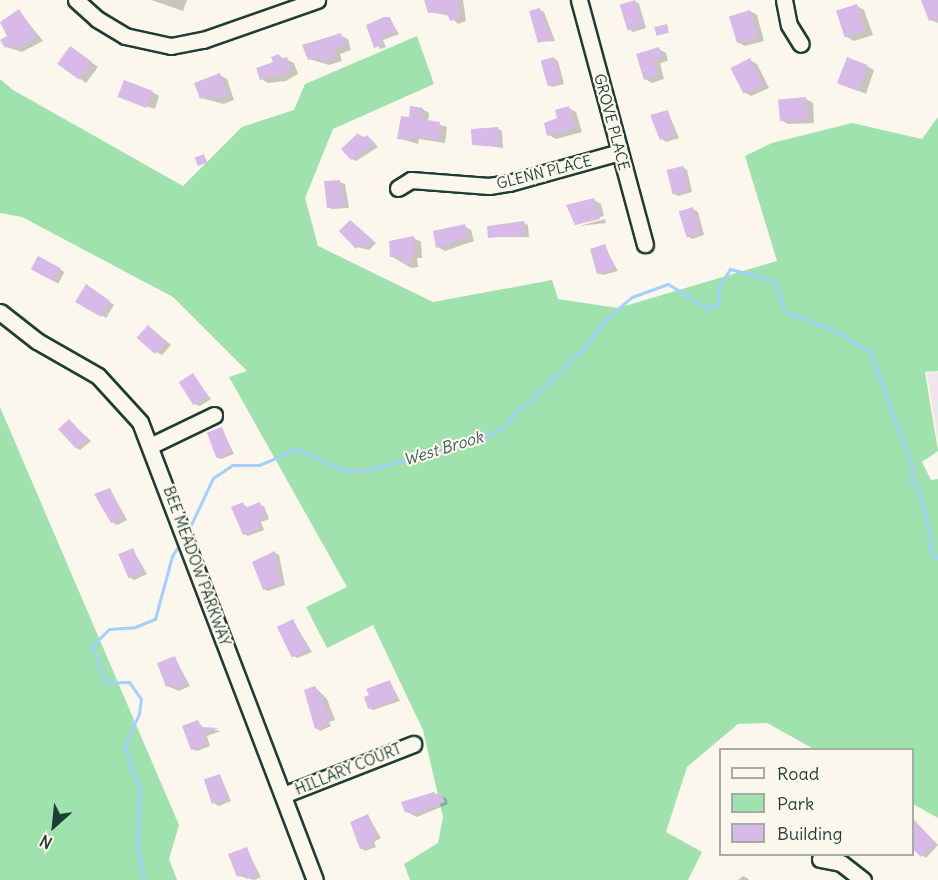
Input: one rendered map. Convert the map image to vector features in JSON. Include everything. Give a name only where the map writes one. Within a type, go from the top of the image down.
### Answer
[{"type":"street","points":[[76,0],[96,19],[125,36],[171,46],[203,40],[317,0]]},
{"type":"street","name":"GROVE PLACE","points":[[579,0],[645,244]]},
{"type":"street","points":[[784,0],[789,25],[801,44]]},
{"type":"street","name":"GLENN PLACE","points":[[398,188],[411,180],[489,186],[508,183],[620,152]]},
{"type":"street","name":"BEE MEADOW PARKWAY","points":[[0,312],[14,325],[114,391],[140,422],[152,445],[315,880]]},
{"type":"street","points":[[152,445],[214,415]]},
{"type":"street","name":"HILLARY COURT","points":[[282,795],[413,744]]},
{"type":"street","points":[[820,859],[841,863],[863,880]]},
{"type":"shaded area","points":[[938,372],[938,441],[927,373]]},
{"type":"green space","points":[[417,36],[434,84],[333,129],[305,198],[318,246],[433,302],[552,280],[558,299],[618,308],[777,261],[745,156],[772,143],[852,123],[922,139],[938,117],[938,371],[925,372],[938,451],[922,462],[931,480],[938,479],[938,818],[914,805],[914,748],[812,748],[767,723],[738,724],[687,767],[666,832],[702,852],[688,880],[410,880],[404,864],[438,843],[443,817],[423,730],[373,625],[327,648],[306,607],[347,587],[229,377],[247,371],[173,297],[22,217],[0,213],[0,79],[13,90],[183,186],[242,127],[294,110],[305,84]]},
{"type":"green space","points":[[0,407],[179,825],[169,859],[177,880],[0,880]]},
{"type":"building","points":[[424,0],[458,0],[460,18],[450,21],[447,12],[428,13]]},
{"type":"building","points":[[635,0],[643,26],[628,30],[620,5]]},
{"type":"building","points":[[921,0],[938,0],[938,18],[929,21]]},
{"type":"building","points":[[857,4],[866,31],[845,37],[836,11]]},
{"type":"building","points":[[540,8],[551,39],[538,43],[529,11]]},
{"type":"building","points":[[19,9],[37,37],[14,49],[11,44],[5,48],[0,40],[7,36],[0,22]]},
{"type":"building","points":[[750,10],[758,37],[737,43],[729,16]]},
{"type":"building","points":[[384,17],[390,17],[396,32],[380,38],[383,45],[374,48],[366,25]]},
{"type":"building","points":[[667,24],[669,33],[656,36],[654,27]]},
{"type":"building","points":[[341,33],[345,46],[333,50],[336,57],[321,62],[319,57],[308,60],[302,45]]},
{"type":"building","points":[[70,46],[92,62],[79,80],[57,64]]},
{"type":"building","points":[[659,47],[662,57],[654,60],[658,75],[644,80],[636,54]]},
{"type":"building","points":[[279,54],[281,59],[287,57],[291,70],[278,78],[277,75],[260,80],[256,68],[273,62],[271,57]]},
{"type":"building","points":[[554,57],[561,82],[548,86],[541,61]]},
{"type":"building","points":[[847,57],[868,65],[858,91],[837,83]]},
{"type":"building","points":[[750,58],[763,84],[744,94],[730,68]]},
{"type":"building","points":[[220,73],[228,96],[215,100],[213,94],[200,99],[194,83]]},
{"type":"building","points":[[124,80],[153,91],[146,108],[118,97]]},
{"type":"building","points":[[806,97],[808,119],[780,121],[778,99]]},
{"type":"building","points":[[410,106],[423,108],[421,119],[440,122],[438,140],[412,136],[412,141],[397,139],[401,116],[409,117]]},
{"type":"building","points":[[569,106],[575,128],[547,136],[544,123],[557,118],[555,110]]},
{"type":"building","points":[[668,110],[675,136],[660,140],[650,115]]},
{"type":"building","points":[[498,127],[500,147],[472,145],[471,129]]},
{"type":"building","points":[[358,133],[363,139],[367,135],[375,144],[351,160],[341,149]]},
{"type":"building","points":[[204,154],[207,162],[198,166],[195,158]]},
{"type":"building","points":[[683,166],[689,190],[673,194],[667,170]]},
{"type":"building","points":[[340,180],[345,206],[327,208],[324,181]]},
{"type":"building","points":[[594,198],[600,219],[575,225],[566,205]]},
{"type":"building","points":[[693,207],[701,233],[687,237],[679,211]]},
{"type":"building","points":[[350,220],[373,240],[364,248],[360,244],[356,249],[339,231]]},
{"type":"building","points":[[524,221],[525,235],[488,238],[487,226]]},
{"type":"building","points":[[465,224],[468,237],[436,248],[433,231]]},
{"type":"building","points":[[414,236],[415,254],[411,255],[411,264],[403,264],[402,257],[390,257],[389,241]]},
{"type":"building","points":[[605,244],[615,269],[597,274],[590,249]]},
{"type":"building","points":[[38,256],[61,268],[54,281],[31,269]]},
{"type":"building","points":[[86,284],[110,301],[101,317],[75,302]]},
{"type":"building","points":[[148,325],[167,342],[155,354],[137,338]]},
{"type":"building","points":[[193,373],[208,396],[193,405],[179,382]]},
{"type":"building","points":[[69,419],[87,438],[76,448],[58,429]]},
{"type":"building","points":[[222,427],[231,452],[216,458],[207,432]]},
{"type":"building","points":[[110,488],[124,518],[111,523],[94,494]]},
{"type":"building","points":[[243,502],[245,508],[260,502],[266,517],[258,520],[261,528],[243,535],[231,507]]},
{"type":"building","points":[[133,548],[143,572],[128,578],[118,554]]},
{"type":"building","points":[[275,551],[281,583],[263,590],[252,562]]},
{"type":"building","points":[[293,619],[308,650],[292,657],[277,627]]},
{"type":"building","points":[[175,656],[186,684],[174,689],[172,684],[166,687],[157,663]]},
{"type":"building","points":[[390,680],[397,699],[368,709],[364,697],[369,695],[366,689]]},
{"type":"building","points":[[315,686],[331,717],[326,720],[327,724],[315,729],[304,690]]},
{"type":"building","points":[[198,720],[201,727],[219,728],[203,734],[207,744],[191,750],[182,726]]},
{"type":"building","points":[[220,774],[228,799],[212,804],[204,779]]},
{"type":"building","points":[[434,792],[436,796],[441,794],[445,802],[411,815],[410,811],[405,813],[401,802]]},
{"type":"building","points":[[368,814],[377,837],[371,840],[373,845],[360,849],[350,822]]},
{"type":"building","points":[[914,820],[935,843],[921,857],[914,850]]},
{"type":"building","points":[[247,847],[258,875],[246,879],[244,874],[237,877],[228,854]]},
{"type":"waterway","name":"West Brook","points":[[187,533],[213,478],[232,465],[259,465],[297,449],[340,469],[363,471],[474,442],[505,426],[516,410],[527,404],[584,348],[608,317],[632,297],[668,284],[707,308],[718,304],[718,288],[730,269],[775,281],[784,311],[836,331],[870,352],[913,469],[911,481],[917,484],[932,543],[930,550],[938,560]]},
{"type":"waterway","name":"West Brook","points":[[144,880],[137,845],[140,787],[131,770],[125,745],[139,713],[141,699],[129,682],[106,683],[92,646],[109,629],[135,627],[155,619],[172,556],[180,543]]}]
